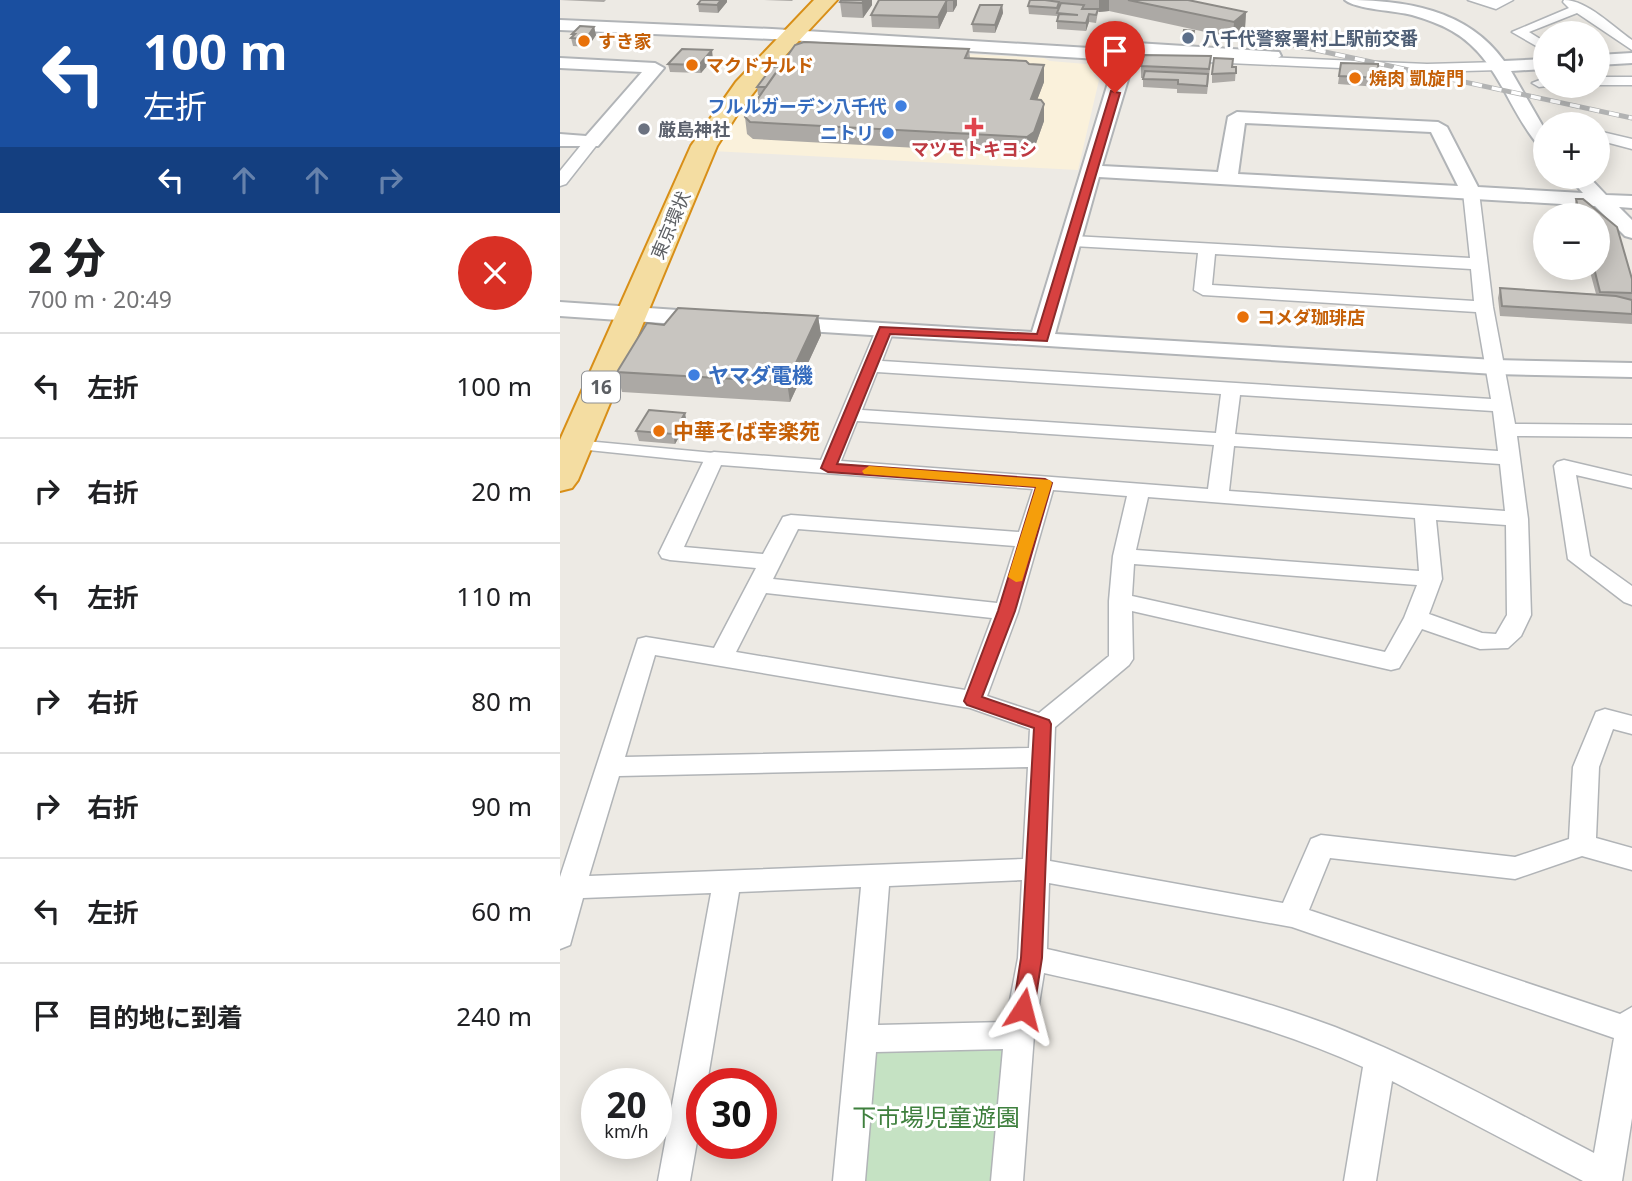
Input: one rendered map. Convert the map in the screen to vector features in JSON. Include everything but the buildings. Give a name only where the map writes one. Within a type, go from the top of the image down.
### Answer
[{"type":"highway","name":"東京環状","points":[[785,34],[807,0]]},
{"type":"highway","name":"東京環状","points":[[566,451],[681,146],[719,91],[826,0]]},
{"type":"highway","name":"16","points":[[560,509],[566,451]]},
{"type":"street","points":[[1353,0],[1374,1],[1438,18],[1480,40],[1500,66],[1522,111],[1533,124]]},
{"type":"street","points":[[1474,0],[1496,5],[1507,0]]},
{"type":"street","points":[[1566,0],[1613,25],[1628,43]]},
{"type":"street","points":[[1547,21],[1580,8]]},
{"type":"street","points":[[560,25],[1500,66]]},
{"type":"street","points":[[1533,26],[1519,32],[1533,40]]},
{"type":"street","points":[[1126,50],[1427,68],[1533,65]]},
{"type":"street","points":[[1042,338],[1073,241],[1126,50]]},
{"type":"street","points":[[1610,59],[1632,58]]},
{"type":"street","points":[[560,63],[655,68],[590,142],[560,181]]},
{"type":"street","points":[[1610,81],[1632,81]]},
{"type":"street","points":[[1227,179],[1237,117],[1438,127],[1471,192],[1484,307],[1506,430],[1517,519],[1519,615],[1509,636],[1500,642],[1480,641],[1416,618]]},
{"type":"street","points":[[1610,139],[1632,144]]},
{"type":"street","points":[[560,140],[590,142]]},
{"type":"street","points":[[1092,172],[1632,202]]},
{"type":"street","points":[[1589,189],[1632,232]]},
{"type":"street","points":[[1073,241],[1479,264]]},
{"type":"street","points":[[1206,248],[1203,290],[1484,307]]},
{"type":"street","points":[[560,309],[735,321]]},
{"type":"street","points":[[762,323],[1495,367],[1632,370]]},
{"type":"street","points":[[828,468],[885,330]]},
{"type":"street","points":[[870,366],[1501,406]]},
{"type":"street","points":[[1218,495],[1231,388]]},
{"type":"street","points":[[849,415],[1509,458]]},
{"type":"street","points":[[1506,430],[1632,431]]},
{"type":"street","points":[[566,451],[714,458],[1517,519]]},
{"type":"street","points":[[714,458],[670,553],[772,562]]},
{"type":"street","points":[[1632,482],[1564,466],[1580,559],[1632,597]]},
{"type":"street","points":[[973,701],[1006,611],[1045,483]]},
{"type":"street","points":[[1007,1181],[1019,1035],[1032,958],[1042,724],[1121,659],[1120,601],[1124,556],[1139,489]]},
{"type":"street","points":[[1120,601],[1391,662],[1416,618],[1431,579],[1425,512]]},
{"type":"street","points":[[721,658],[791,522],[1027,540]]},
{"type":"street","points":[[1124,556],[1431,579]]},
{"type":"street","points":[[760,585],[1006,611]]},
{"type":"street","points":[[560,937],[566,888],[646,645],[973,701],[1042,724]]},
{"type":"street","points":[[1582,845],[1586,767],[1605,718],[1632,725]]},
{"type":"street","points":[[608,767],[1041,757]]},
{"type":"street","points":[[1292,916],[1321,846],[1515,868],[1582,845],[1632,859]]},
{"type":"street","points":[[566,888],[1035,869],[1292,916],[1631,1027],[1606,1179],[1380,1060],[1323,1037],[1188,995],[1032,958]]},
{"type":"street","points":[[849,1181],[876,875]]},
{"type":"street","points":[[674,1181],[727,881]]},
{"type":"street","points":[[861,1039],[1019,1035]]},
{"type":"street","points":[[1360,1181],[1380,1060]]},
{"type":"shaded area","points":[[821,47],[1044,58],[1050,61],[1098,65],[1094,76],[1099,80],[1078,170],[712,151],[744,101],[781,56]]},
{"type":"green space","name":"下市場児童遊園","points":[[1005,1048],[1000,1181],[861,1181],[871,1053]]},
{"type":"railway","points":[[1218,29],[1632,118]]},
{"type":"slow traffic","points":[[869,471],[1045,483],[1016,577]]},
{"type":"place","name":"八千代警察署村上駅前交番","points":[[1188,38]]},
{"type":"place","name":"すき家","points":[[584,41]]},
{"type":"place","name":"マクドナルド","points":[[692,65]]},
{"type":"place","name":"焼肉 凱旋門","points":[[1355,78]]},
{"type":"place","name":"フルルガーデン八千代","points":[[901,106]]},
{"type":"place","name":"マツモトキヨシ","points":[[974,127]]},
{"type":"place","name":"厳島神社","points":[[644,129]]},
{"type":"place","name":"ニトリ","points":[[888,133]]},
{"type":"place","name":"コメダ珈琲店","points":[[1243,317]]},
{"type":"place","name":"ヤマダ電機","points":[[694,375]]},
{"type":"place","name":"中華そば幸楽苑","points":[[659,431]]},
{"type":"route","points":[[1023,1009],[1032,958],[1042,724],[973,701],[1006,611],[1045,483],[828,468],[885,330],[1042,338],[1115,93]]}]
